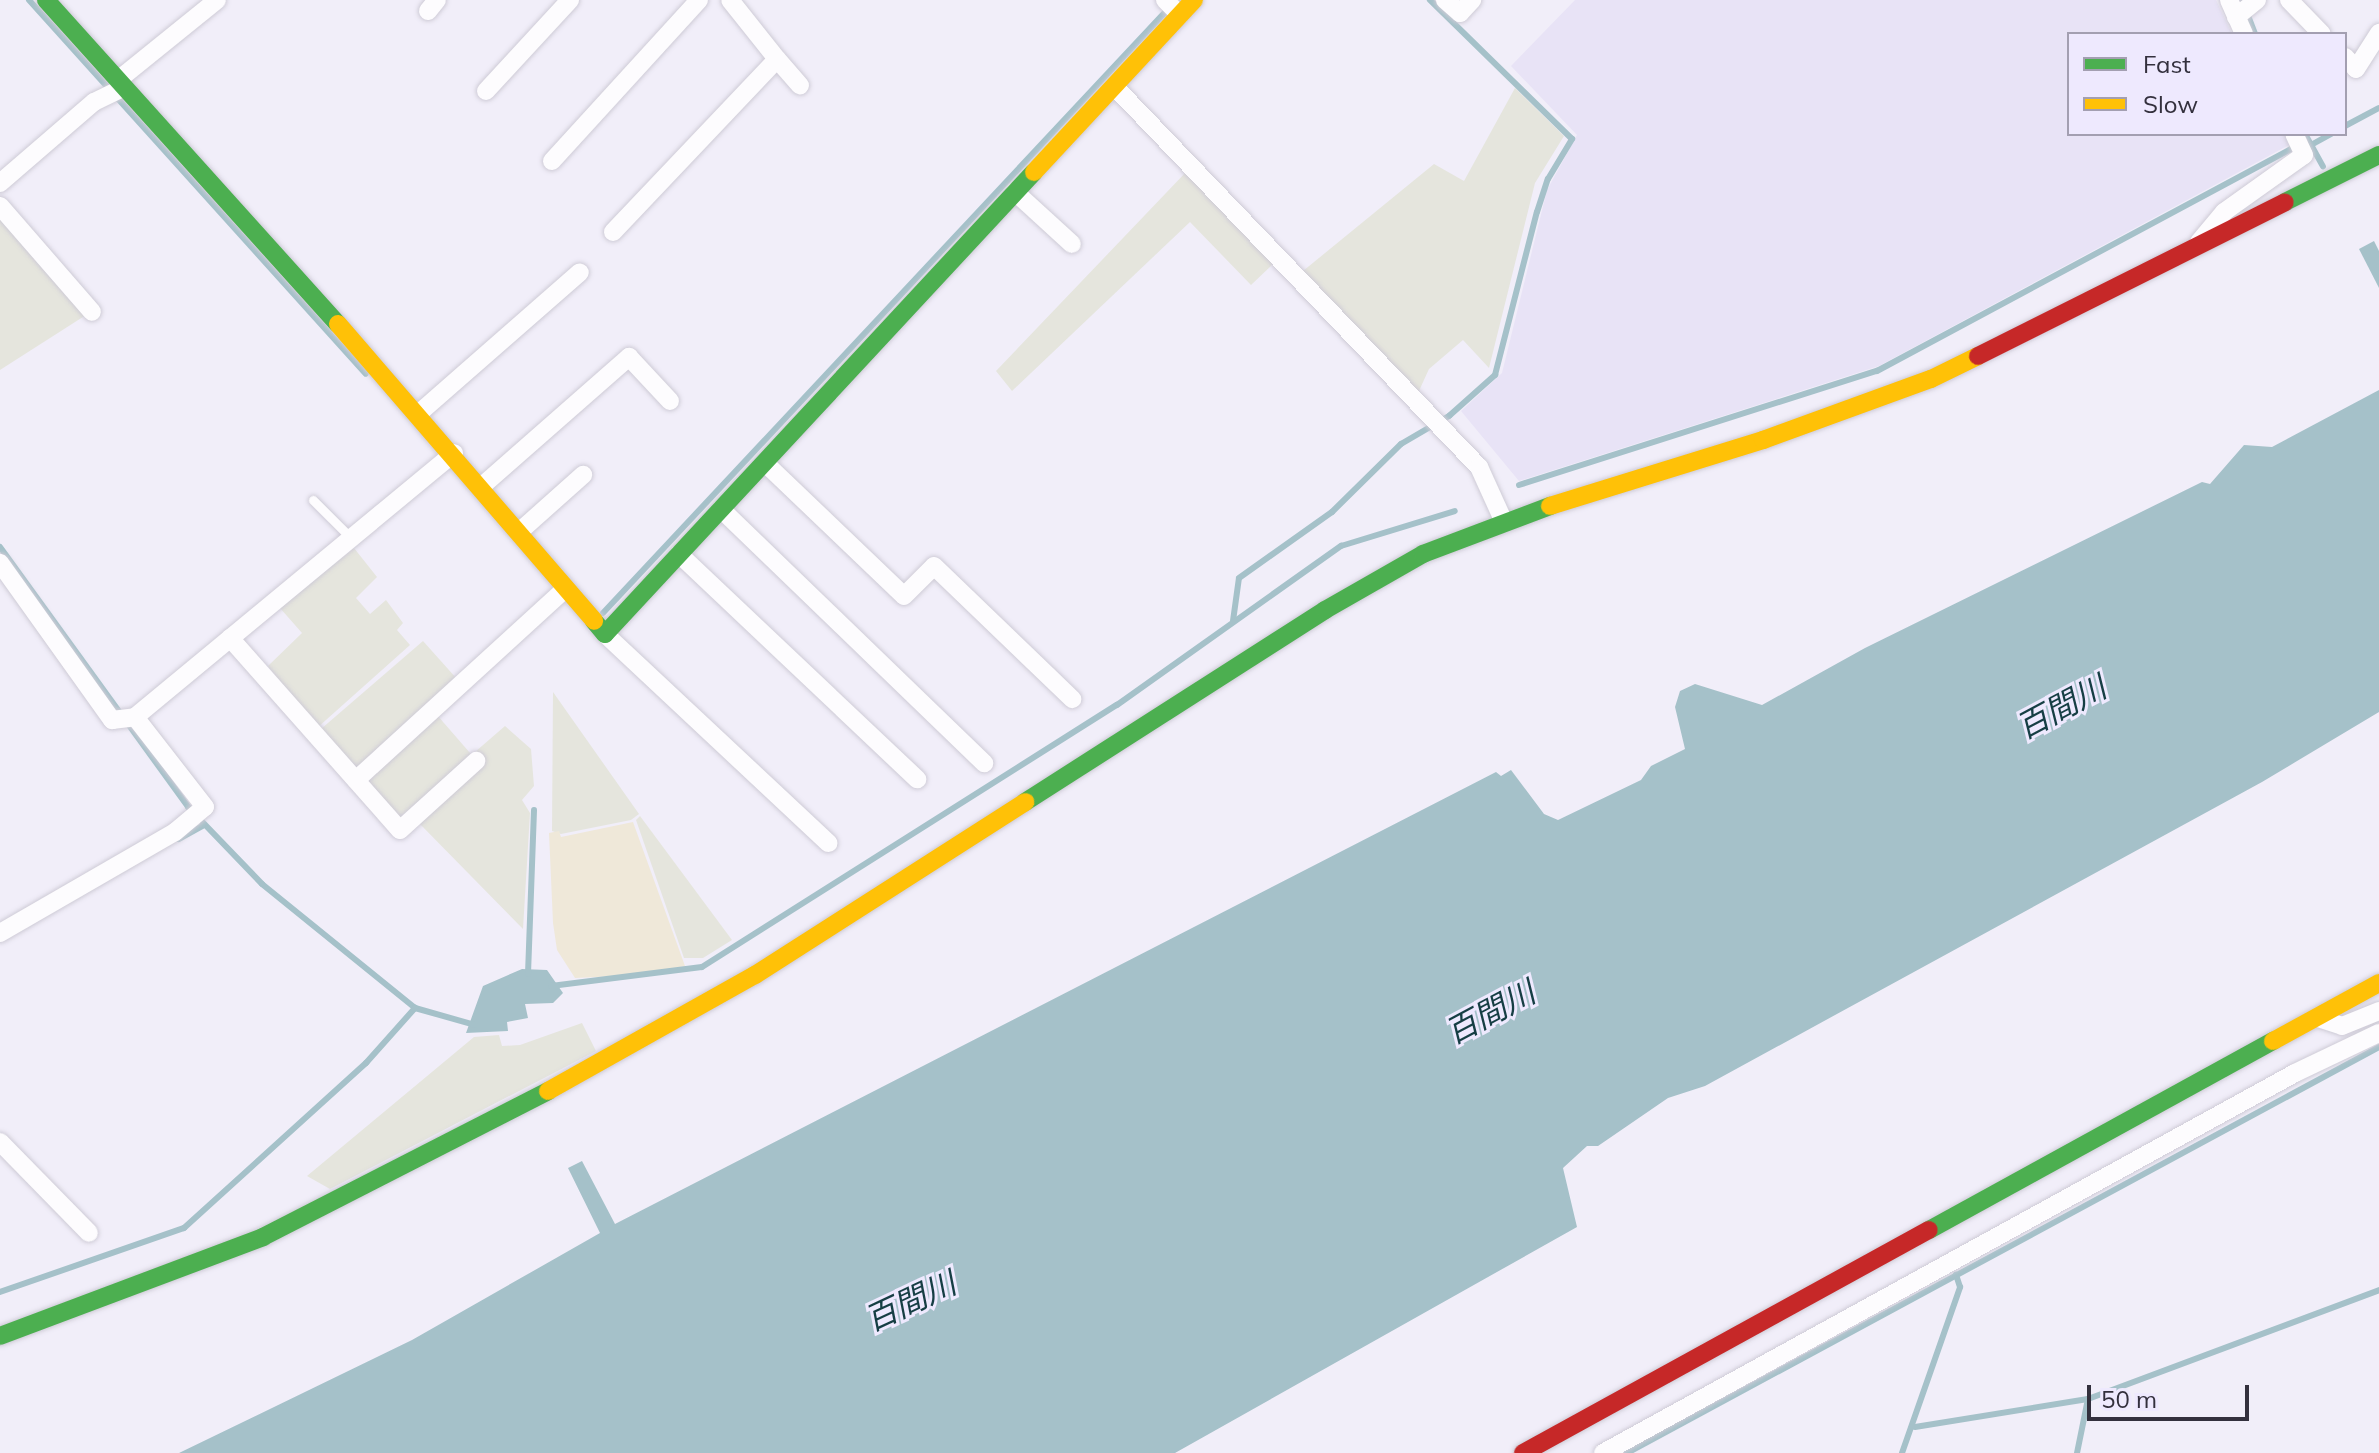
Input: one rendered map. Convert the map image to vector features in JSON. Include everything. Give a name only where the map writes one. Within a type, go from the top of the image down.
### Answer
[{"type":"street","points":[[46,0],[116,88],[418,414],[449,458],[482,486],[561,592],[828,843]]},
{"type":"street","points":[[0,183],[217,0]]},
{"type":"street","points":[[486,91],[570,0]]},
{"type":"street","points":[[552,161],[699,0]]},
{"type":"street","points":[[730,0],[800,85]]},
{"type":"street","points":[[605,634],[1114,86],[1172,7],[1194,0]]},
{"type":"street","points":[[1445,0],[1460,13],[1472,0]]},
{"type":"street","points":[[2289,0],[2320,32]]},
{"type":"street","points":[[2347,59],[2356,69],[2379,33]]},
{"type":"street","points":[[613,232],[777,59]]},
{"type":"street","points":[[1114,86],[1479,467],[1503,520]]},
{"type":"street","points":[[2192,251],[2224,212],[2304,155],[2295,136]]},
{"type":"street","points":[[0,1336],[263,1237],[618,1055],[1056,787],[1325,610],[1423,554],[1503,520],[1874,402],[1987,354],[2379,155]]},
{"type":"street","points":[[1015,192],[1072,244]]},
{"type":"street","points":[[0,206],[92,312]]},
{"type":"street","points":[[418,414],[580,272]]},
{"type":"street","points":[[482,486],[629,357],[670,401]]},
{"type":"street","points":[[0,563],[112,720],[127,718],[230,638],[449,458]]},
{"type":"street","points":[[765,463],[904,596],[934,566],[1072,699]]},
{"type":"street","points":[[519,532],[583,475]]},
{"type":"street","points":[[721,509],[984,763]]},
{"type":"street","points":[[679,554],[917,779]]},
{"type":"street","points":[[356,780],[561,592]]},
{"type":"street","points":[[230,638],[400,830],[476,761]]},
{"type":"street","points":[[0,933],[205,807],[127,718]]},
{"type":"street","points":[[1523,1453],[2379,983]]},
{"type":"street","points":[[2318,1018],[2342,1026],[2379,1011]]},
{"type":"street","points":[[1603,1453],[2282,1080],[2379,1033]]},
{"type":"street","points":[[0,1142],[89,1233]]},
{"type":"lane","points":[[313,500],[351,538]]},
{"type":"shaded area","points":[[1575,0],[2216,0],[2231,32],[2067,32],[2067,136],[2287,136],[2291,144],[1879,366],[1519,481],[1461,411],[1502,373],[1547,190],[1577,135],[1511,66]]},
{"type":"shaded area","points":[[1515,88],[1564,136],[1535,183],[1489,368],[1463,340],[1429,369],[1418,393],[1303,271],[1434,164],[1464,181]]},
{"type":"shaded area","points":[[1187,171],[1275,262],[1251,285],[1190,222],[1012,391],[996,371]]},
{"type":"shaded area","points":[[0,212],[86,315],[0,370]]},
{"type":"shaded area","points":[[354,548],[377,577],[356,598],[370,614],[386,600],[403,623],[397,630],[410,645],[317,728],[268,666],[302,633],[280,608]]},
{"type":"shaded area","points":[[423,641],[457,679],[360,768],[354,767],[321,729]]},
{"type":"shaded area","points":[[553,692],[639,814],[631,820],[561,834],[552,831]]},
{"type":"shaded area","points":[[437,715],[472,755],[400,817],[365,777]]},
{"type":"shaded area","points":[[505,726],[531,749],[534,786],[522,800],[530,813],[523,929],[418,822],[483,761],[475,752]]},
{"type":"shaded area","points":[[640,816],[732,940],[703,958],[684,958],[636,820]]},
{"type":"shaded area","points":[[582,1023],[596,1051],[330,1189],[307,1176],[474,1037],[499,1035],[502,1046],[520,1045]]},
{"type":"sand","points":[[633,822],[685,966],[639,975],[575,978],[557,950],[549,833],[559,831],[561,837]]},
{"type":"water","points":[[2374,241],[2379,251],[2379,288],[2359,249]]},
{"type":"water","name":"百間川","points":[[2379,390],[2379,712],[2262,782],[1705,1086],[1668,1098],[1598,1146],[1587,1146],[1563,1168],[1577,1227],[1175,1453],[179,1453],[412,1340],[600,1233],[568,1168],[582,1161],[615,1224],[1496,772],[1501,776],[1511,770],[1544,814],[1558,820],[1641,780],[1651,766],[1685,749],[1675,707],[1680,691],[1695,684],[1762,705],[1865,648],[2202,482],[2210,484],[2244,445],[2272,447]]},
{"type":"water","points":[[522,969],[547,970],[563,993],[553,1003],[525,1004],[528,1018],[507,1022],[508,1031],[466,1033],[483,986]]},
{"type":"waterway","points":[[29,0],[366,374]]},
{"type":"waterway","points":[[1233,621],[1239,578],[1332,512],[1401,444],[1449,416],[1495,375],[1537,212],[1548,179],[1572,139],[1430,0]]},
{"type":"waterway","points":[[2242,0],[2254,32]]},
{"type":"waterway","points":[[603,613],[1169,8]]},
{"type":"waterway","points":[[2347,125],[2379,108]]},
{"type":"waterway","points":[[2306,136],[2323,166]]},
{"type":"waterway","points":[[2311,145],[2327,136]]},
{"type":"waterway","points":[[1519,485],[1877,371],[2293,148]]},
{"type":"waterway","points":[[551,986],[702,967],[1117,705],[1341,546],[1455,511]]},
{"type":"waterway","points":[[0,547],[188,807],[262,884],[415,1008],[475,1025]]},
{"type":"waterway","points":[[528,974],[534,810]]},
{"type":"waterway","points":[[179,839],[204,825]]},
{"type":"waterway","points":[[0,1292],[184,1228],[366,1063],[415,1008]]},
{"type":"waterway","points":[[1627,1453],[2379,1047]]},
{"type":"waterway","points":[[1902,1453],[1960,1287],[1956,1275]]},
{"type":"waterway","points":[[1915,1427],[2088,1399],[2379,1290]]},
{"type":"waterway","points":[[2077,1453],[2088,1399]]},
{"type":"traffic: fast","points":[[46,0],[338,324]]},
{"type":"traffic: fast","points":[[2285,202],[2379,155]]},
{"type":"traffic: fast","points":[[594,621],[605,634],[1034,172]]},
{"type":"traffic: fast","points":[[1025,802],[1325,610],[1423,554],[1550,506]]},
{"type":"traffic: fast","points":[[1929,1230],[2273,1041]]},
{"type":"traffic: fast","points":[[0,1336],[263,1237],[548,1091]]},
{"type":"traffic: slow","points":[[1034,172],[1194,0]]},
{"type":"traffic: slow","points":[[338,324],[594,621]]},
{"type":"traffic: slow","points":[[1550,506],[1763,440],[1931,379],[1978,356]]},
{"type":"traffic: slow","points":[[548,1091],[755,975],[1025,802]]},
{"type":"traffic: slow","points":[[2273,1041],[2379,983]]},
{"type":"traffic: jam","points":[[1978,356],[2285,202]]},
{"type":"traffic: jam","points":[[1523,1453],[1929,1230]]}]
